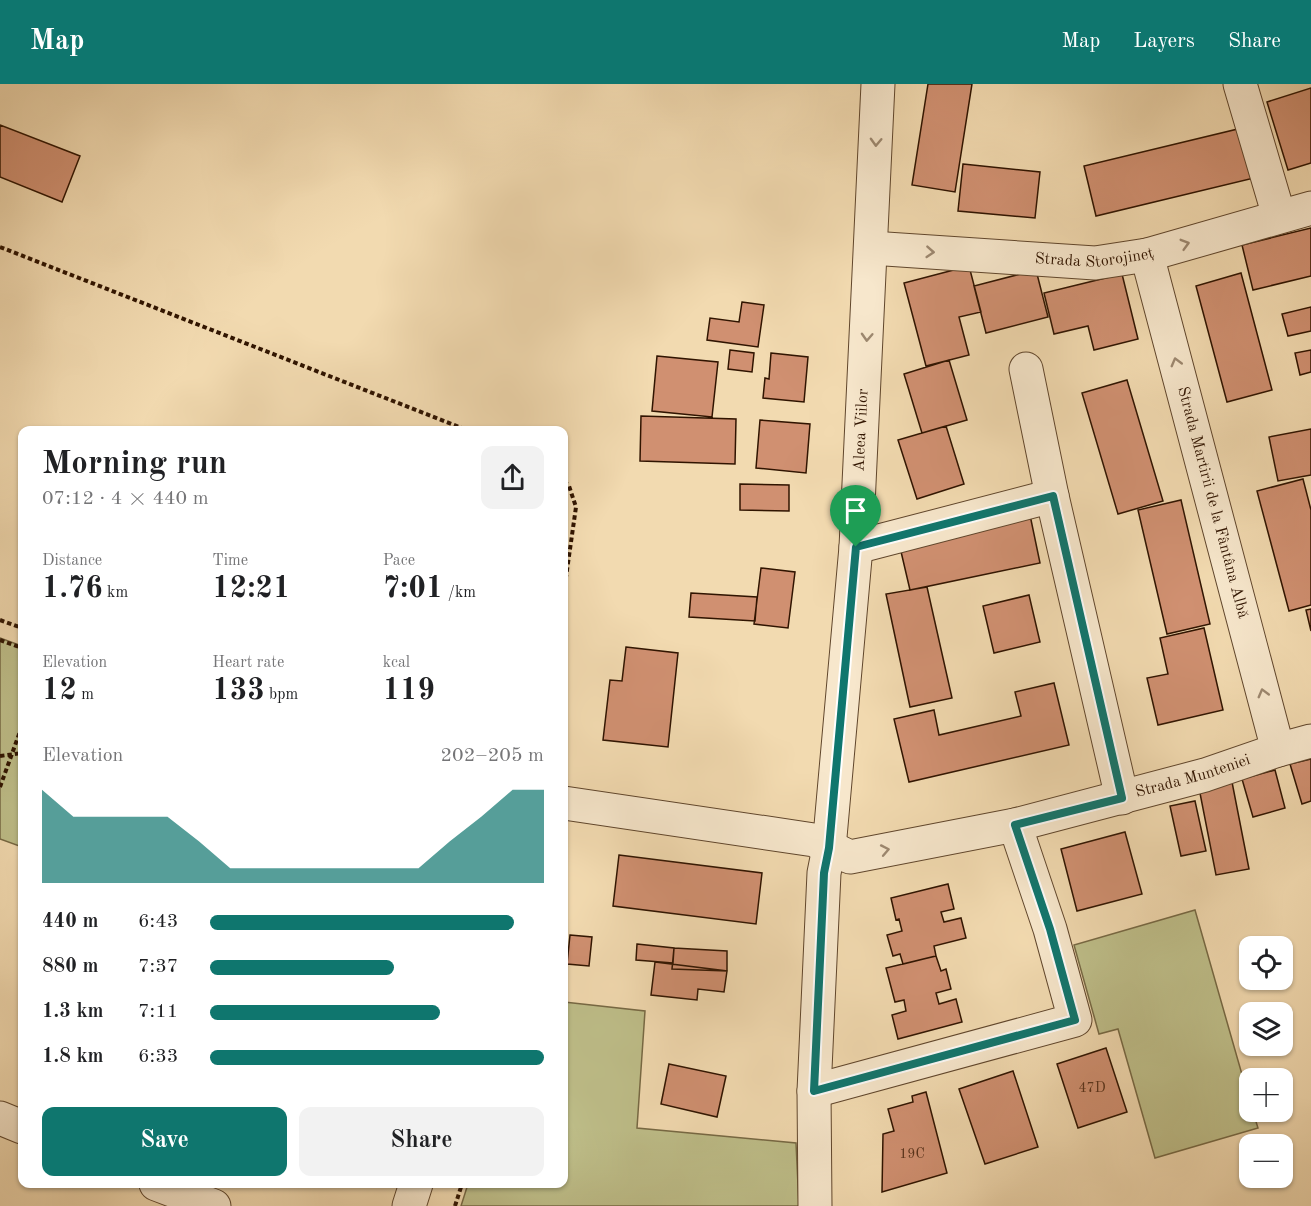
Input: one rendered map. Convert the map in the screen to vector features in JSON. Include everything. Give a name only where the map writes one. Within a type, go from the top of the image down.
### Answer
[{"type":"street","name":"Aleea Viilor","points":[[815,1206],[814,1091],[824,873],[829,848],[856,547],[878,84]]},
{"type":"street","points":[[1240,84],[1279,216]]},
{"type":"street","name":"Strada Storojineț","points":[[871,248],[1095,262],[1147,255],[1311,208]]},
{"type":"street","name":"Strada Martirii de la Fântâna Albă","points":[[1147,255],[1278,750]]},
{"type":"street","points":[[1026,369],[1122,798]]},
{"type":"street","points":[[856,547],[1053,496]]},
{"type":"street","name":"Strada Munteniei","points":[[568,804],[814,840],[850,856],[1015,825],[1205,775],[1311,741]]},
{"type":"street","points":[[814,1091],[1075,1020],[1050,929],[1015,825]]},
{"type":"street","points":[[0,1118],[18,1125]]},
{"type":"street","points":[[167,1188],[214,1206]]},
{"type":"street","points":[[409,1206],[415,1188]]},
{"type":"path","points":[[0,247],[457,426]]},
{"type":"path","points":[[568,485],[576,507],[568,563]]},
{"type":"path","points":[[0,620],[18,627]]},
{"type":"path","points":[[0,640],[18,647]]},
{"type":"path","points":[[0,787],[18,738]]},
{"type":"path","points":[[0,756],[18,754]]},
{"type":"path","points":[[455,1206],[461,1188]]},
{"type":"green space","points":[[0,638],[18,645],[18,846],[0,839]]},
{"type":"green space","points":[[1195,910],[1240,1068],[1239,1122],[1256,1122],[1258,1128],[1155,1158],[1118,1029],[1099,1034],[1074,945]]},
{"type":"green space","points":[[568,1002],[645,1011],[637,1128],[796,1143],[799,1206],[461,1206],[467,1188],[568,1188]]},
{"type":"building","points":[[928,84],[972,84],[955,192],[912,185]]},
{"type":"building","points":[[1311,88],[1311,163],[1288,170],[1267,102]]},
{"type":"building","points":[[0,125],[80,156],[62,202],[0,177]]},
{"type":"building","points":[[1242,128],[1254,178],[1096,216],[1084,166]]},
{"type":"building","points":[[963,164],[1040,172],[1035,218],[958,211]]},
{"type":"building","points":[[1311,228],[1311,276],[1253,290],[1242,245]]},
{"type":"building","points":[[969,266],[981,312],[959,317],[969,355],[926,366],[904,283]]},
{"type":"building","points":[[1036,270],[1048,317],[986,333],[974,286]]},
{"type":"building","points":[[1241,273],[1272,390],[1227,402],[1196,286]]},
{"type":"building","points":[[1122,274],[1138,339],[1094,350],[1088,326],[1054,334],[1044,293]]},
{"type":"building","points":[[742,302],[764,305],[758,347],[707,340],[710,318],[739,322]]},
{"type":"building","points":[[1311,307],[1311,331],[1288,336],[1282,314]]},
{"type":"building","points":[[730,350],[754,353],[752,372],[728,369]]},
{"type":"building","points":[[1311,350],[1311,372],[1300,375],[1295,353]]},
{"type":"building","points":[[771,353],[808,357],[804,402],[763,398],[765,378],[769,379]]},
{"type":"building","points":[[657,356],[718,362],[712,417],[652,411]]},
{"type":"building","points":[[949,360],[967,420],[922,433],[904,374]]},
{"type":"building","points":[[1127,380],[1163,501],[1118,514],[1082,393]]},
{"type":"building","points":[[641,416],[736,419],[735,464],[640,461]]},
{"type":"building","points":[[760,420],[810,424],[806,473],[756,468]]},
{"type":"building","points":[[946,426],[964,484],[917,499],[898,440]]},
{"type":"building","points":[[1311,429],[1311,475],[1278,481],[1269,437]]},
{"type":"building","points":[[1303,479],[1311,510],[1311,605],[1289,611],[1257,491]]},
{"type":"building","points":[[740,484],[789,485],[789,511],[740,510]]},
{"type":"building","points":[[1181,500],[1210,624],[1167,634],[1138,510]]},
{"type":"building","points":[[1030,515],[1040,563],[910,590],[899,543]]},
{"type":"building","points":[[761,568],[795,572],[788,628],[754,624]]},
{"type":"building","points":[[927,587],[952,698],[910,707],[886,594]]},
{"type":"building","points":[[691,593],[757,597],[755,621],[689,617]]},
{"type":"building","points":[[1029,595],[1040,642],[994,653],[983,606]]},
{"type":"building","points":[[1311,609],[1311,631],[1306,610]]},
{"type":"building","points":[[1204,628],[1223,710],[1158,725],[1147,678],[1168,674],[1160,638]]},
{"type":"building","points":[[626,647],[678,653],[668,747],[603,740],[610,680],[622,681]]},
{"type":"building","points":[[1054,683],[1069,745],[909,782],[894,719],[934,710],[939,735],[1021,716],[1015,692]]},
{"type":"building","points":[[1311,759],[1311,801],[1302,804],[1290,764]]},
{"type":"building","points":[[1275,770],[1285,808],[1253,817],[1242,779]]},
{"type":"building","points":[[1232,782],[1249,869],[1216,875],[1199,788]]},
{"type":"building","points":[[1195,801],[1206,851],[1181,856],[1170,806]]},
{"type":"building","points":[[1125,832],[1142,894],[1077,911],[1061,849]]},
{"type":"building","points":[[619,855],[762,873],[756,924],[613,906]]},
{"type":"building","points":[[948,884],[954,909],[941,912],[944,922],[961,918],[966,938],[934,946],[936,956],[903,964],[900,954],[893,956],[887,935],[902,931],[899,919],[896,920],[891,898]]},
{"type":"building","points":[[570,935],[592,937],[589,966],[568,964]]},
{"type":"building","points":[[637,944],[674,948],[673,963],[636,960]]},
{"type":"building","points":[[674,948],[727,951],[727,971],[672,969]]},
{"type":"building","points":[[936,956],[941,971],[946,969],[951,989],[936,993],[939,1004],[956,999],[962,1022],[898,1039],[892,1015],[906,1011],[904,1000],[895,1002],[886,968]]},
{"type":"building","points":[[655,962],[727,971],[724,992],[698,989],[697,1000],[651,995]]},
{"type":"building","points":[[1106,1048],[1127,1112],[1078,1128],[1057,1064]]},
{"type":"building","points":[[669,1064],[726,1076],[717,1117],[661,1104]]},
{"type":"building","points":[[1013,1071],[1038,1147],[985,1164],[959,1089]]},
{"type":"building","points":[[926,1092],[947,1173],[882,1192],[883,1134],[894,1131],[888,1109],[913,1102],[912,1096]]},
{"type":"route","points":[[1053,496],[1122,798],[1015,825],[1050,929],[1075,1020],[814,1091],[824,873],[829,848],[856,547],[1053,496]]}]
